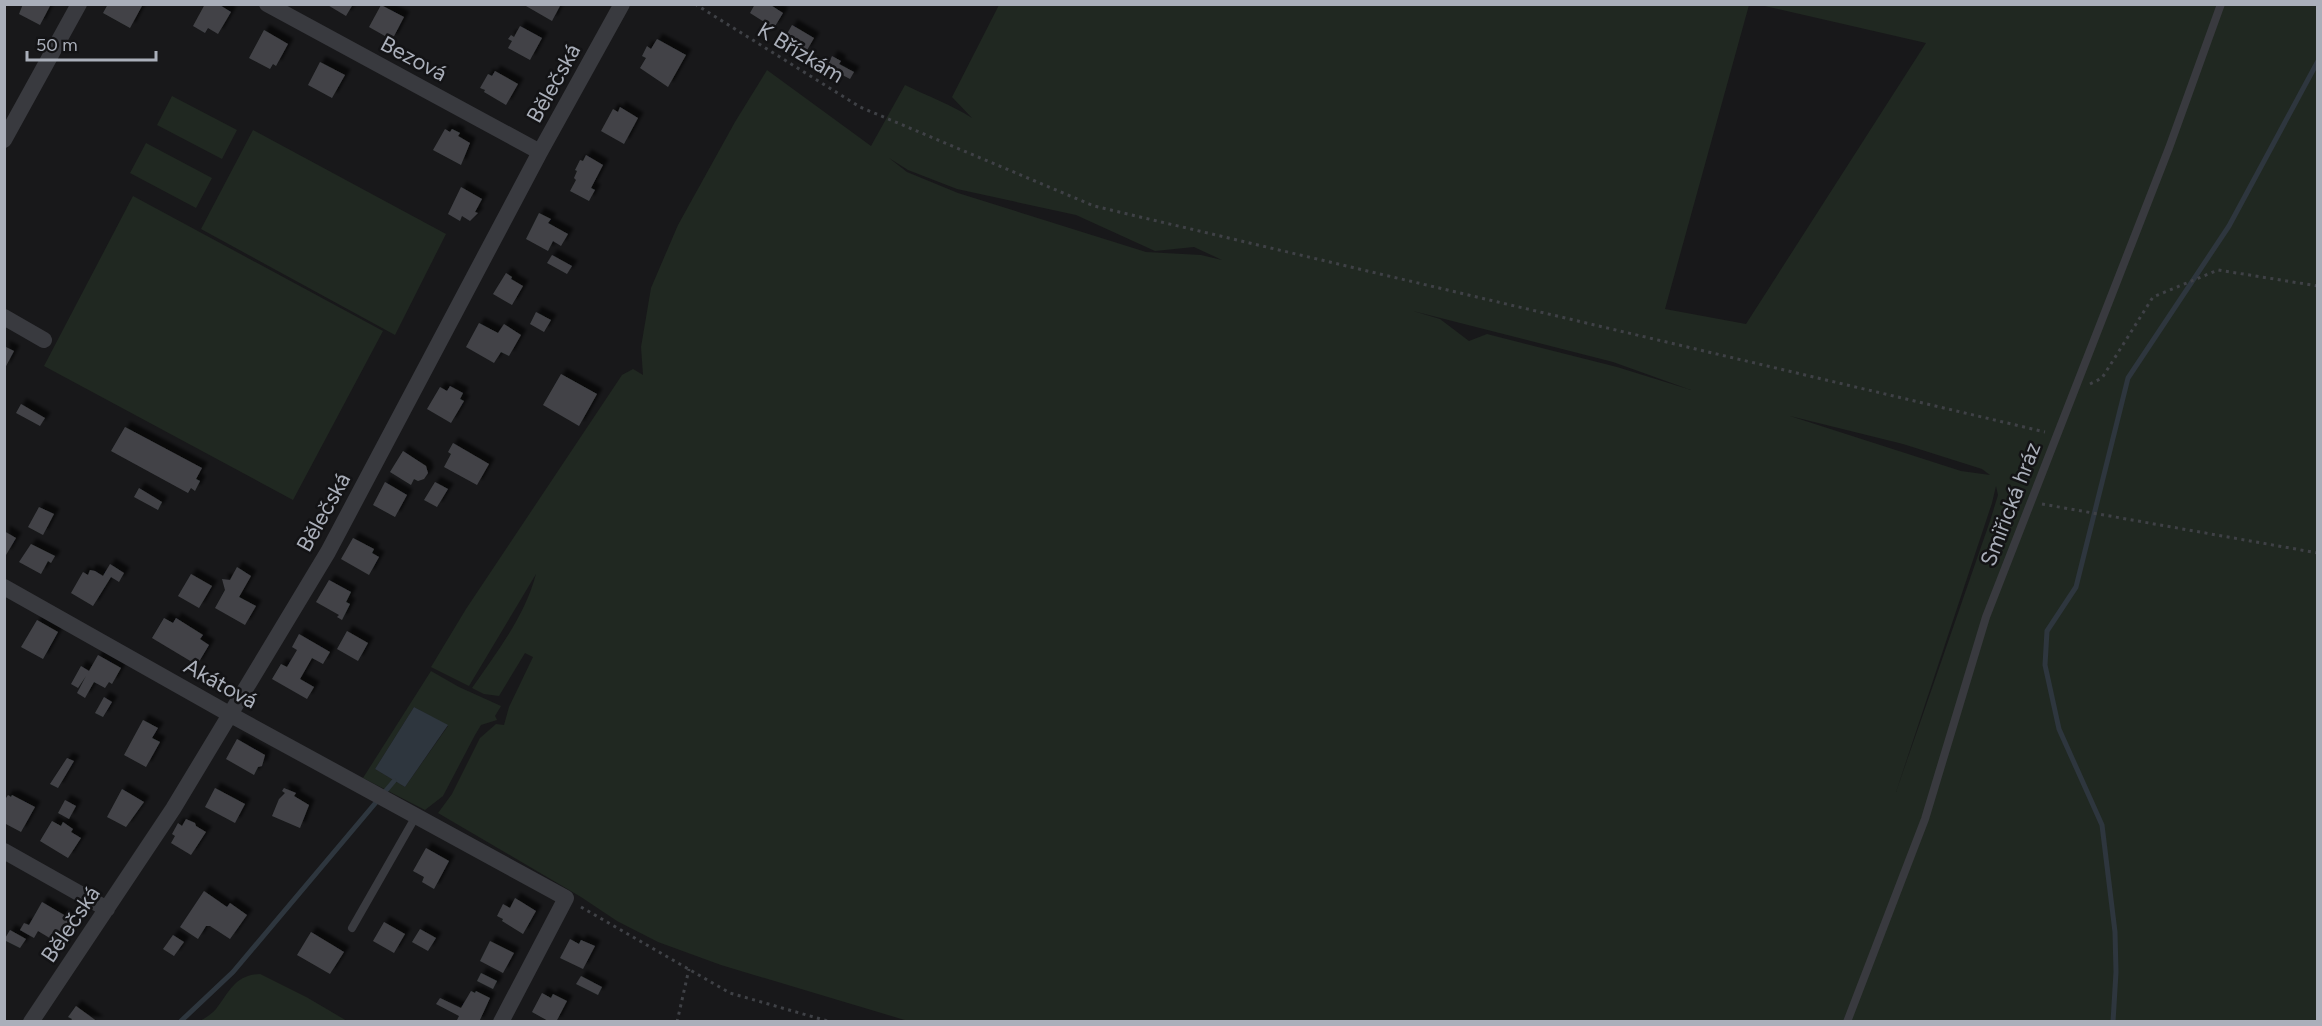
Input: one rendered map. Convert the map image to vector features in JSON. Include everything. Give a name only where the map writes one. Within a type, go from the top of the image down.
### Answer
[{"type":"street","points":[[4,140],[79,4]]},
{"type":"street","name":"Bezová","points":[[267,4],[540,152]]},
{"type":"street","name":"Bělečská","points":[[31,1022],[173,809],[327,552],[540,152],[622,4]]},
{"type":"street","points":[[4,317],[44,340]]},
{"type":"street","name":"Akátová","points":[[4,586],[231,715],[566,898]]},
{"type":"street","points":[[4,851],[107,909]]},
{"type":"street","points":[[501,1022],[566,898]]},
{"type":"lane","name":"Smiřická hráz","points":[[1847,1022],[1925,819],[1986,617],[2164,159],[2221,4]]},
{"type":"lane","points":[[352,928],[416,816]]},
{"type":"path","name":"K Břízkám","points":[[695,4],[860,107],[1094,206],[2056,435]]},
{"type":"path","points":[[2074,393],[2102,378],[2153,297],[2218,270],[2318,286]]},
{"type":"path","points":[[2031,502],[2318,553]]},
{"type":"path","points":[[566,898],[730,993],[831,1022]]},
{"type":"path","points":[[676,1022],[689,969]]},
{"type":"shaded area","points":[[999,5],[1749,5],[1665,309],[1746,324],[1926,43],[1760,5],[2317,5],[2317,1021],[908,1021],[721,965],[658,942],[617,921],[581,897],[438,813],[452,794],[480,738],[496,724],[504,725],[509,707],[533,657],[525,653],[499,696],[484,694],[472,688],[518,619],[536,574],[469,686],[431,667],[466,609],[622,375],[633,369],[643,375],[641,347],[651,288],[678,225],[735,122],[767,70],[871,146],[905,85],[972,118],[952,97]],"holes":[[[889,158],[908,170],[957,189],[1076,215],[1155,251],[1194,247],[1222,260],[1201,255],[1146,252],[958,193],[907,172]],[[1413,311],[1613,362],[1691,390],[1617,367],[1487,334],[1469,341],[1440,319]],[[1790,416],[1903,444],[1982,469],[1990,475],[1961,471]],[[1996,486],[1998,495],[1990,521],[1896,792]]]},
{"type":"shaded area","points":[[172,96],[237,130],[222,159],[157,125]]},
{"type":"shaded area","points":[[253,130],[446,234],[395,335],[201,229]]},
{"type":"shaded area","points":[[146,143],[212,178],[196,208],[130,173]]},
{"type":"shaded area","points":[[133,196],[383,331],[293,500],[44,366]]},
{"type":"shaded area","points":[[431,671],[501,706],[495,716],[497,720],[481,725],[443,796],[425,810],[363,778]],"holes":[[[414,707],[448,726],[405,787],[375,769]]]},
{"type":"shaded area","points":[[414,707],[448,725],[405,787],[375,769]]},
{"type":"shaded area","points":[[260,974],[347,1021],[200,1021],[214,1011],[229,990],[239,981],[245,977]]},
{"type":"building","points":[[23,4],[51,4],[40,25],[19,14]]},
{"type":"building","points":[[108,4],[143,4],[130,28],[103,13]]},
{"type":"building","points":[[205,4],[218,4],[231,12],[218,34],[208,28],[205,33],[193,26]]},
{"type":"building","points":[[326,4],[353,4],[346,16]]},
{"type":"building","points":[[527,4],[561,4],[552,21],[526,6]]},
{"type":"building","points":[[755,4],[769,4],[783,13],[774,28],[750,13]]},
{"type":"building","points":[[381,5],[404,17],[392,40],[369,27]]},
{"type":"building","points":[[792,25],[814,38],[806,52],[784,39]]},
{"type":"building","points":[[520,26],[542,38],[530,60],[508,48],[512,41],[508,39],[511,35],[514,37]]},
{"type":"building","points":[[264,30],[288,44],[276,66],[273,64],[270,69],[249,58]]},
{"type":"building","points":[[657,39],[686,55],[668,87],[640,68],[646,58],[642,56],[647,46],[651,49]]},
{"type":"building","points":[[832,56],[841,61],[839,64],[854,72],[850,79],[827,67]]},
{"type":"building","points":[[320,62],[345,75],[332,98],[308,85]]},
{"type":"building","points":[[495,71],[518,84],[506,105],[480,88],[488,74],[492,76]]},
{"type":"building","points":[[620,107],[638,118],[624,144],[601,131],[613,109],[618,112]]},
{"type":"building","points":[[445,129],[450,132],[452,129],[460,133],[458,136],[470,143],[461,165],[433,150]]},
{"type":"building","points":[[586,155],[603,165],[591,188],[595,190],[589,201],[570,191],[576,180],[574,178],[577,171],[575,170],[580,160],[583,161]]},
{"type":"building","points":[[461,187],[482,199],[475,212],[478,213],[470,221],[462,216],[460,221],[448,214]]},
{"type":"building","points":[[539,213],[551,219],[548,223],[568,234],[561,246],[553,241],[548,251],[526,239]]},
{"type":"building","points":[[552,255],[572,266],[567,274],[547,263]]},
{"type":"building","points":[[506,273],[523,286],[512,305],[493,294]]},
{"type":"building","points":[[536,312],[551,320],[544,332],[530,324]]},
{"type":"building","points":[[479,323],[498,333],[504,324],[521,335],[509,356],[501,352],[494,363],[466,347]]},
{"type":"building","points":[[4,346],[14,351],[4,370]]},
{"type":"building","points":[[561,374],[597,394],[579,426],[543,405]]},
{"type":"building","points":[[450,386],[463,393],[460,399],[464,401],[451,423],[427,409],[440,387],[447,391]]},
{"type":"building","points":[[21,404],[45,418],[40,426],[16,413]]},
{"type":"building","points":[[125,427],[202,468],[196,479],[200,481],[195,491],[191,488],[188,493],[111,451]]},
{"type":"building","points":[[453,443],[489,464],[477,485],[444,467],[451,454],[448,452]]},
{"type":"building","points":[[403,451],[426,466],[428,473],[424,479],[418,481],[414,479],[411,485],[390,472]]},
{"type":"building","points":[[385,482],[407,495],[395,517],[373,505]]},
{"type":"building","points":[[435,482],[448,489],[437,507],[424,500]]},
{"type":"building","points":[[139,488],[162,502],[158,510],[134,497]]},
{"type":"building","points":[[39,507],[54,514],[43,535],[28,527]]},
{"type":"building","points":[[4,531],[16,538],[6,555],[4,553]]},
{"type":"building","points":[[353,538],[374,549],[372,553],[379,557],[369,575],[341,559]]},
{"type":"building","points":[[31,544],[55,556],[51,563],[48,561],[41,574],[19,562]]},
{"type":"building","points":[[110,564],[124,573],[119,582],[111,577],[93,606],[71,593],[83,572],[88,575],[90,570],[95,571],[103,576]]},
{"type":"building","points":[[237,567],[251,576],[239,597],[256,606],[245,625],[215,608],[225,590],[222,579],[230,580]]},
{"type":"building","points":[[191,574],[212,586],[199,608],[178,596]]},
{"type":"building","points":[[329,580],[351,592],[346,602],[350,604],[342,620],[337,617],[339,615],[316,602]]},
{"type":"building","points":[[164,618],[173,623],[176,618],[203,635],[200,639],[209,645],[197,665],[152,638]]},
{"type":"building","points":[[37,620],[58,632],[43,659],[21,647]]},
{"type":"building","points":[[347,631],[368,643],[358,661],[337,649]]},
{"type":"building","points":[[299,634],[330,652],[323,664],[312,658],[300,679],[314,687],[307,699],[272,679],[281,664],[287,667],[297,650],[292,647]]},
{"type":"building","points":[[98,655],[121,668],[112,684],[109,682],[105,688],[94,682],[85,698],[77,693],[86,676],[78,688],[71,684],[81,666],[89,671]]},
{"type":"building","points":[[104,697],[112,702],[103,717],[95,713]]},
{"type":"building","points":[[143,720],[158,728],[152,738],[160,742],[146,767],[124,755]]},
{"type":"building","points":[[237,739],[265,755],[262,766],[258,767],[254,775],[226,759]]},
{"type":"building","points":[[67,758],[74,761],[58,788],[50,784]]},
{"type":"building","points":[[215,788],[245,804],[235,823],[205,807]]},
{"type":"building","points":[[284,788],[296,793],[294,796],[309,805],[300,828],[272,816],[279,799],[285,793],[282,791]]},
{"type":"building","points":[[122,789],[144,802],[126,827],[107,817]]},
{"type":"building","points":[[8,795],[35,807],[21,832],[4,823],[4,801]]},
{"type":"building","points":[[65,800],[76,806],[69,819],[58,813]]},
{"type":"building","points":[[186,819],[206,832],[191,855],[171,843],[175,836],[172,834],[178,823],[182,826]]},
{"type":"building","points":[[52,821],[61,826],[63,822],[73,829],[71,832],[81,838],[68,858],[40,841]]},
{"type":"building","points":[[426,848],[449,861],[434,889],[422,882],[424,877],[413,871]]},
{"type":"building","points":[[204,891],[227,907],[230,903],[247,915],[230,939],[210,926],[206,926],[198,939],[180,927]]},
{"type":"building","points":[[515,898],[536,911],[523,934],[497,916],[503,904],[510,908]]},
{"type":"building","points":[[42,902],[71,919],[58,943],[38,931],[34,938],[20,930],[24,923],[29,925]]},
{"type":"building","points":[[384,922],[405,934],[394,953],[373,941]]},
{"type":"building","points":[[420,929],[436,938],[428,951],[412,942]]},
{"type":"building","points":[[10,930],[26,939],[20,948],[4,940]]},
{"type":"building","points":[[311,932],[344,952],[330,974],[297,955]]},
{"type":"building","points":[[173,935],[184,942],[174,956],[163,949]]},
{"type":"building","points":[[570,939],[579,944],[581,940],[595,946],[583,969],[560,958]]},
{"type":"building","points":[[490,941],[514,953],[503,973],[480,961]]},
{"type":"building","points":[[481,973],[497,981],[493,989],[477,981]]},
{"type":"building","points":[[581,976],[602,987],[598,995],[576,984]]},
{"type":"building","points":[[471,991],[490,998],[479,1022],[456,1022],[459,1016],[436,1004],[440,998],[461,1008]]},
{"type":"building","points":[[542,993],[551,998],[553,994],[567,1001],[556,1022],[550,1022],[532,1012]]},
{"type":"building","points":[[76,1006],[98,1022],[70,1022],[72,1019],[68,1017]]},
{"type":"waterway","points":[[2113,1022],[2116,972],[2115,932],[2102,825],[2059,729],[2045,665],[2047,631],[2076,587],[2128,378],[2229,226],[2318,61]]},
{"type":"waterway","points":[[180,1022],[233,972],[394,781]]}]
